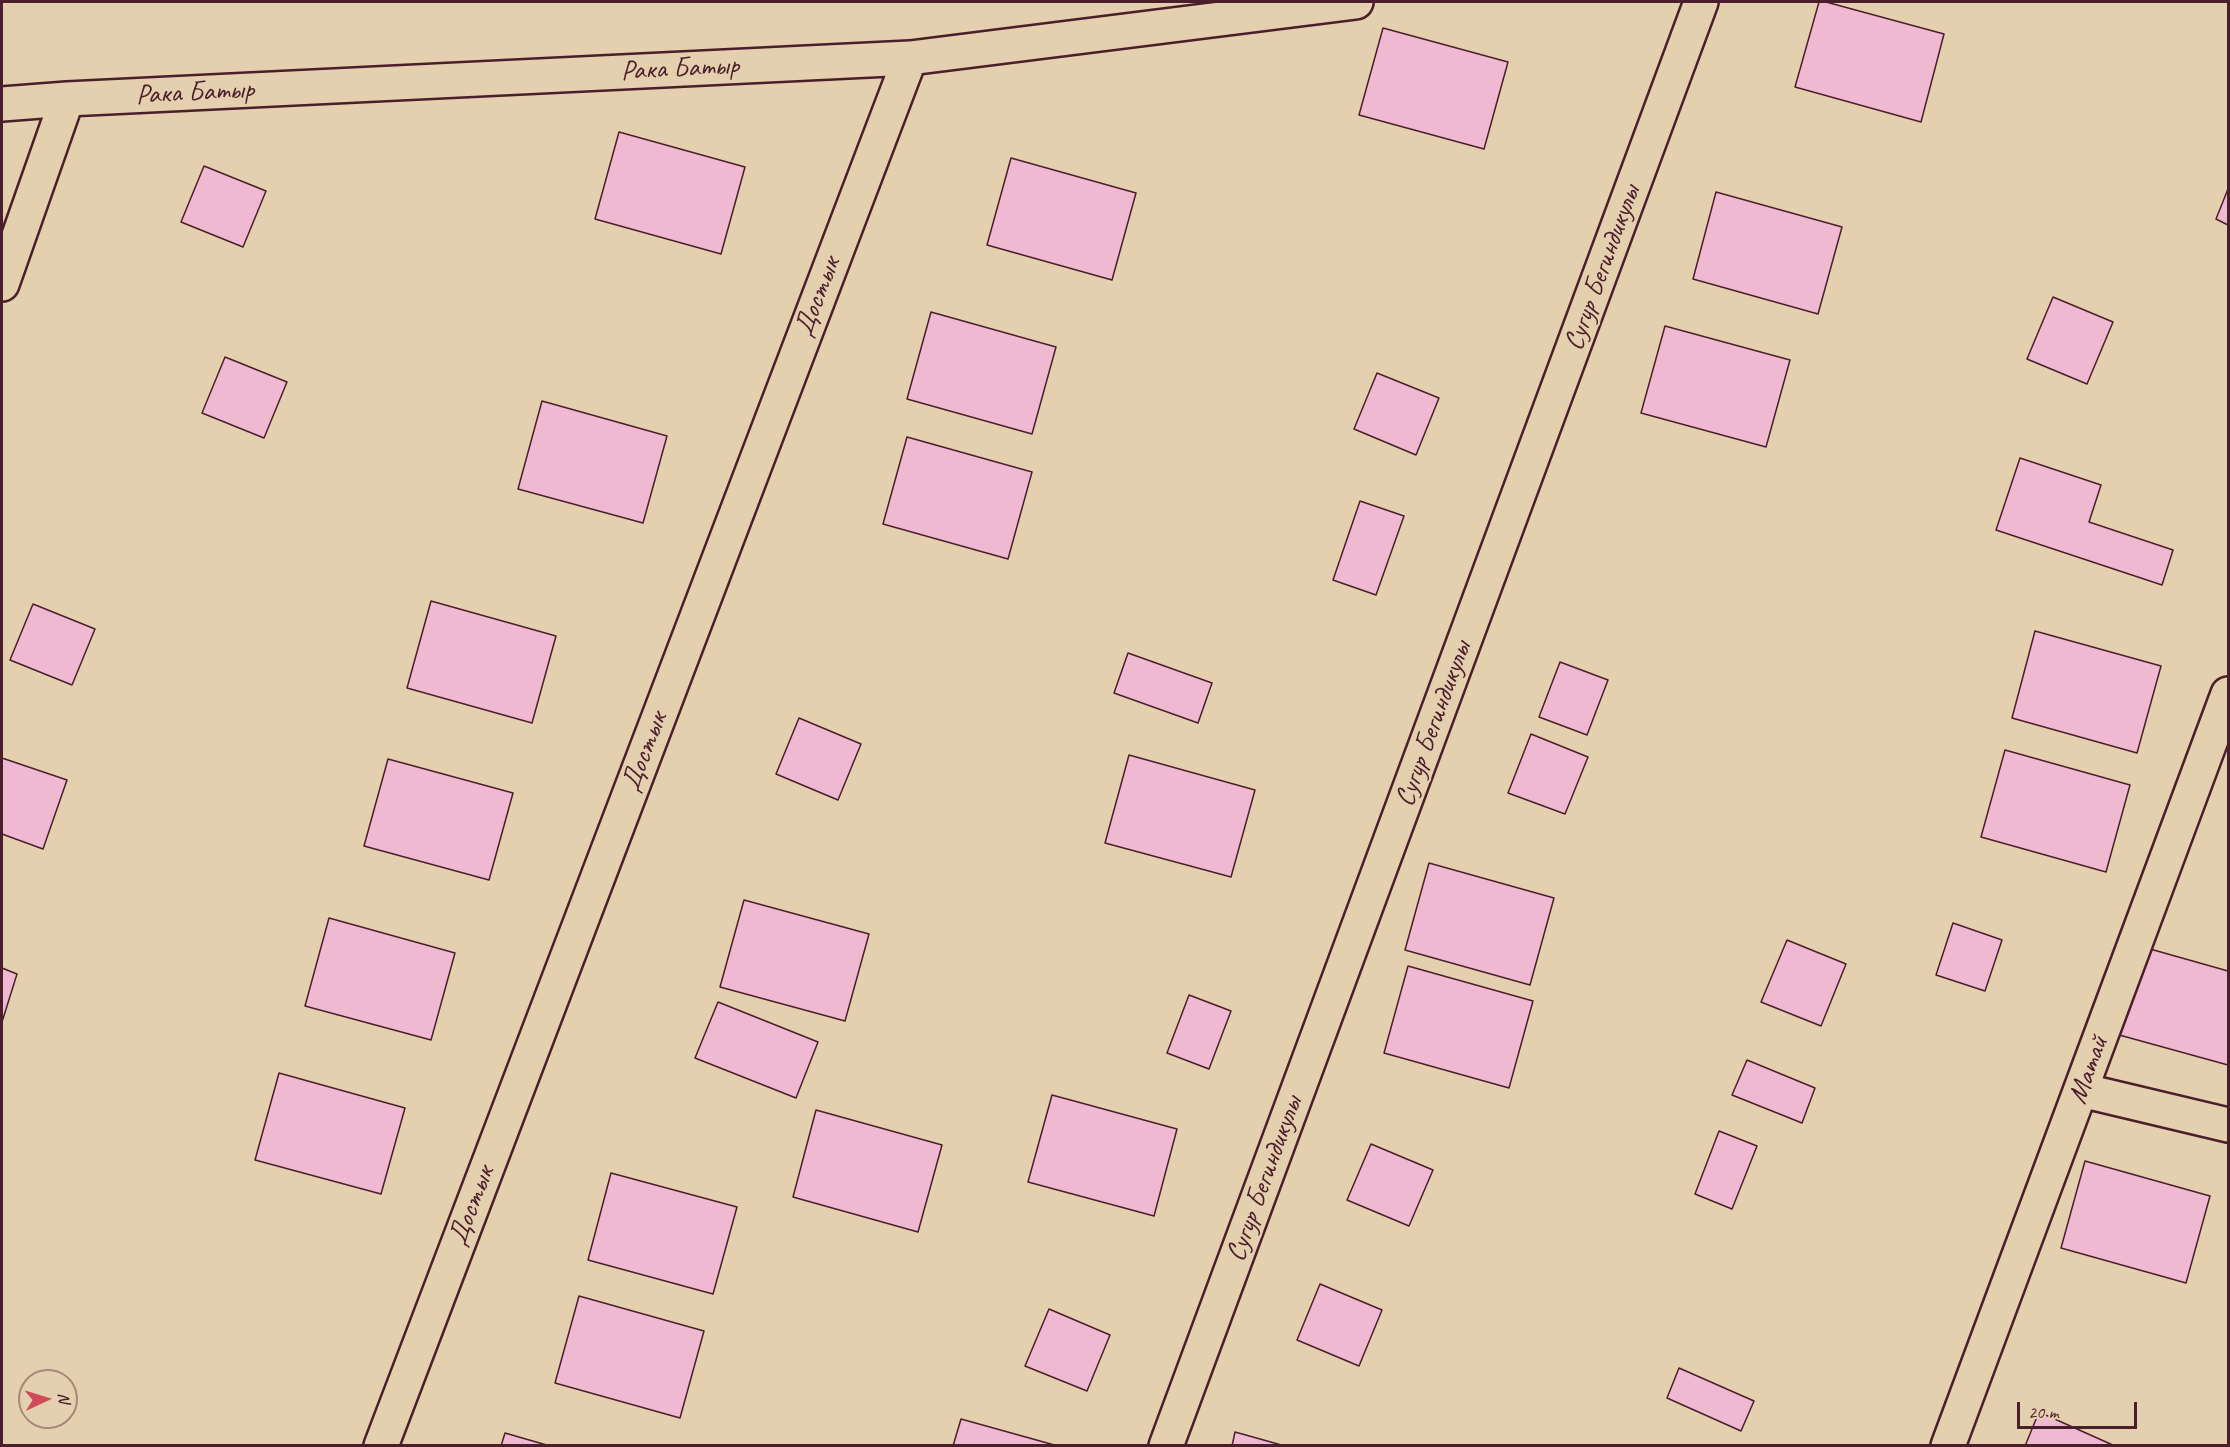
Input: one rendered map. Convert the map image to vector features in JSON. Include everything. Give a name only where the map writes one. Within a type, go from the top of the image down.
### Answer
[{"type":"street","name":"Рака Батыр","points":[[2,104],[910,58],[1356,2]]},
{"type":"street","name":"Сугур Бегиндикулы","points":[[1166,1446],[1701,2]]},
{"type":"street","name":"Достык","points":[[381,1446],[910,58]]},
{"type":"street","points":[[2,284],[67,99]]},
{"type":"street","name":"Матай","points":[[1948,1446],[2229,694]]},
{"type":"street","points":[[2081,1090],[2229,1125]]},
{"type":"building","points":[[1819,2],[1944,34],[1921,122],[1795,87]]},
{"type":"building","points":[[1383,28],[1508,62],[1484,149],[1359,115]]},
{"type":"building","points":[[619,132],[745,167],[721,254],[595,219]]},
{"type":"building","points":[[1011,158],[1136,193],[1112,280],[987,245]]},
{"type":"building","points":[[204,166],[266,191],[243,247],[181,222]]},
{"type":"building","points":[[2228,189],[2228,225],[2216,219]]},
{"type":"building","points":[[1716,192],[1842,227],[1818,314],[1693,279]]},
{"type":"building","points":[[2053,297],[2113,322],[2087,384],[2027,359]]},
{"type":"building","points":[[931,312],[1056,347],[1032,434],[907,399]]},
{"type":"building","points":[[1665,326],[1790,360],[1766,447],[1641,413]]},
{"type":"building","points":[[225,357],[287,382],[264,438],[202,413]]},
{"type":"building","points":[[1377,373],[1439,398],[1416,455],[1354,429]]},
{"type":"building","points":[[542,401],[667,436],[643,523],[518,489]]},
{"type":"building","points":[[907,437],[1032,472],[1008,559],[883,524]]},
{"type":"building","points":[[2020,458],[2101,485],[2089,522],[2173,550],[2162,585],[1996,530]]},
{"type":"building","points":[[1360,501],[1404,516],[1376,595],[1333,580]]},
{"type":"building","points":[[431,601],[556,636],[532,723],[407,688]]},
{"type":"building","points":[[33,604],[95,629],[72,685],[10,660]]},
{"type":"building","points":[[2035,631],[2161,666],[2137,753],[2012,718]]},
{"type":"building","points":[[1128,653],[1212,683],[1198,723],[1114,693]]},
{"type":"building","points":[[1560,662],[1608,680],[1587,735],[1539,717]]},
{"type":"building","points":[[799,718],[861,744],[838,800],[776,774]]},
{"type":"building","points":[[1531,734],[1588,757],[1565,814],[1508,793]]},
{"type":"building","points":[[2005,750],[2130,785],[2106,872],[1981,837]]},
{"type":"building","points":[[1129,755],[1255,790],[1231,877],[1105,843]]},
{"type":"building","points":[[2,758],[67,780],[43,849],[2,834]]},
{"type":"building","points":[[388,759],[513,793],[489,880],[364,846]]},
{"type":"building","points":[[1429,863],[1554,898],[1530,985],[1405,950]]},
{"type":"building","points":[[744,900],[869,934],[845,1021],[720,987]]},
{"type":"building","points":[[329,918],[455,953],[431,1040],[305,1006]]},
{"type":"building","points":[[1953,923],[2002,940],[1985,991],[1936,975]]},
{"type":"building","points":[[1787,940],[1846,964],[1821,1026],[1761,1002]]},
{"type":"building","points":[[2136,945],[2228,971],[2228,1065],[2112,1033]]},
{"type":"building","points":[[1408,966],[1533,1001],[1509,1088],[1384,1053]]},
{"type":"building","points":[[2,968],[17,974],[2,1022]]},
{"type":"building","points":[[1189,995],[1231,1011],[1209,1069],[1167,1053]]},
{"type":"building","points":[[718,1002],[818,1042],[796,1098],[695,1058]]},
{"type":"building","points":[[1747,1060],[1815,1088],[1802,1123],[1732,1095]]},
{"type":"building","points":[[279,1073],[405,1108],[381,1194],[255,1160]]},
{"type":"building","points":[[1052,1095],[1177,1129],[1154,1216],[1028,1182]]},
{"type":"building","points":[[816,1110],[942,1145],[918,1232],[793,1197]]},
{"type":"building","points":[[1719,1131],[1757,1146],[1732,1209],[1695,1194]]},
{"type":"building","points":[[1371,1144],[1433,1170],[1409,1226],[1347,1200]]},
{"type":"building","points":[[2085,1161],[2210,1196],[2186,1283],[2061,1248]]},
{"type":"building","points":[[611,1173],[737,1207],[713,1294],[588,1260]]},
{"type":"building","points":[[1320,1284],[1382,1310],[1359,1366],[1297,1340]]},
{"type":"building","points":[[579,1296],[704,1331],[680,1418],[555,1383]]},
{"type":"building","points":[[1049,1309],[1110,1335],[1087,1391],[1025,1366]]},
{"type":"building","points":[[1679,1368],[1754,1401],[1741,1431],[1667,1398]]},
{"type":"building","points":[[2039,1412],[2115,1446],[2025,1446]]},
{"type":"building","points":[[961,1419],[1058,1446],[953,1446]]},
{"type":"building","points":[[1235,1432],[1285,1446],[1232,1446]]},
{"type":"building","points":[[505,1433],[550,1446],[501,1446]]}]
